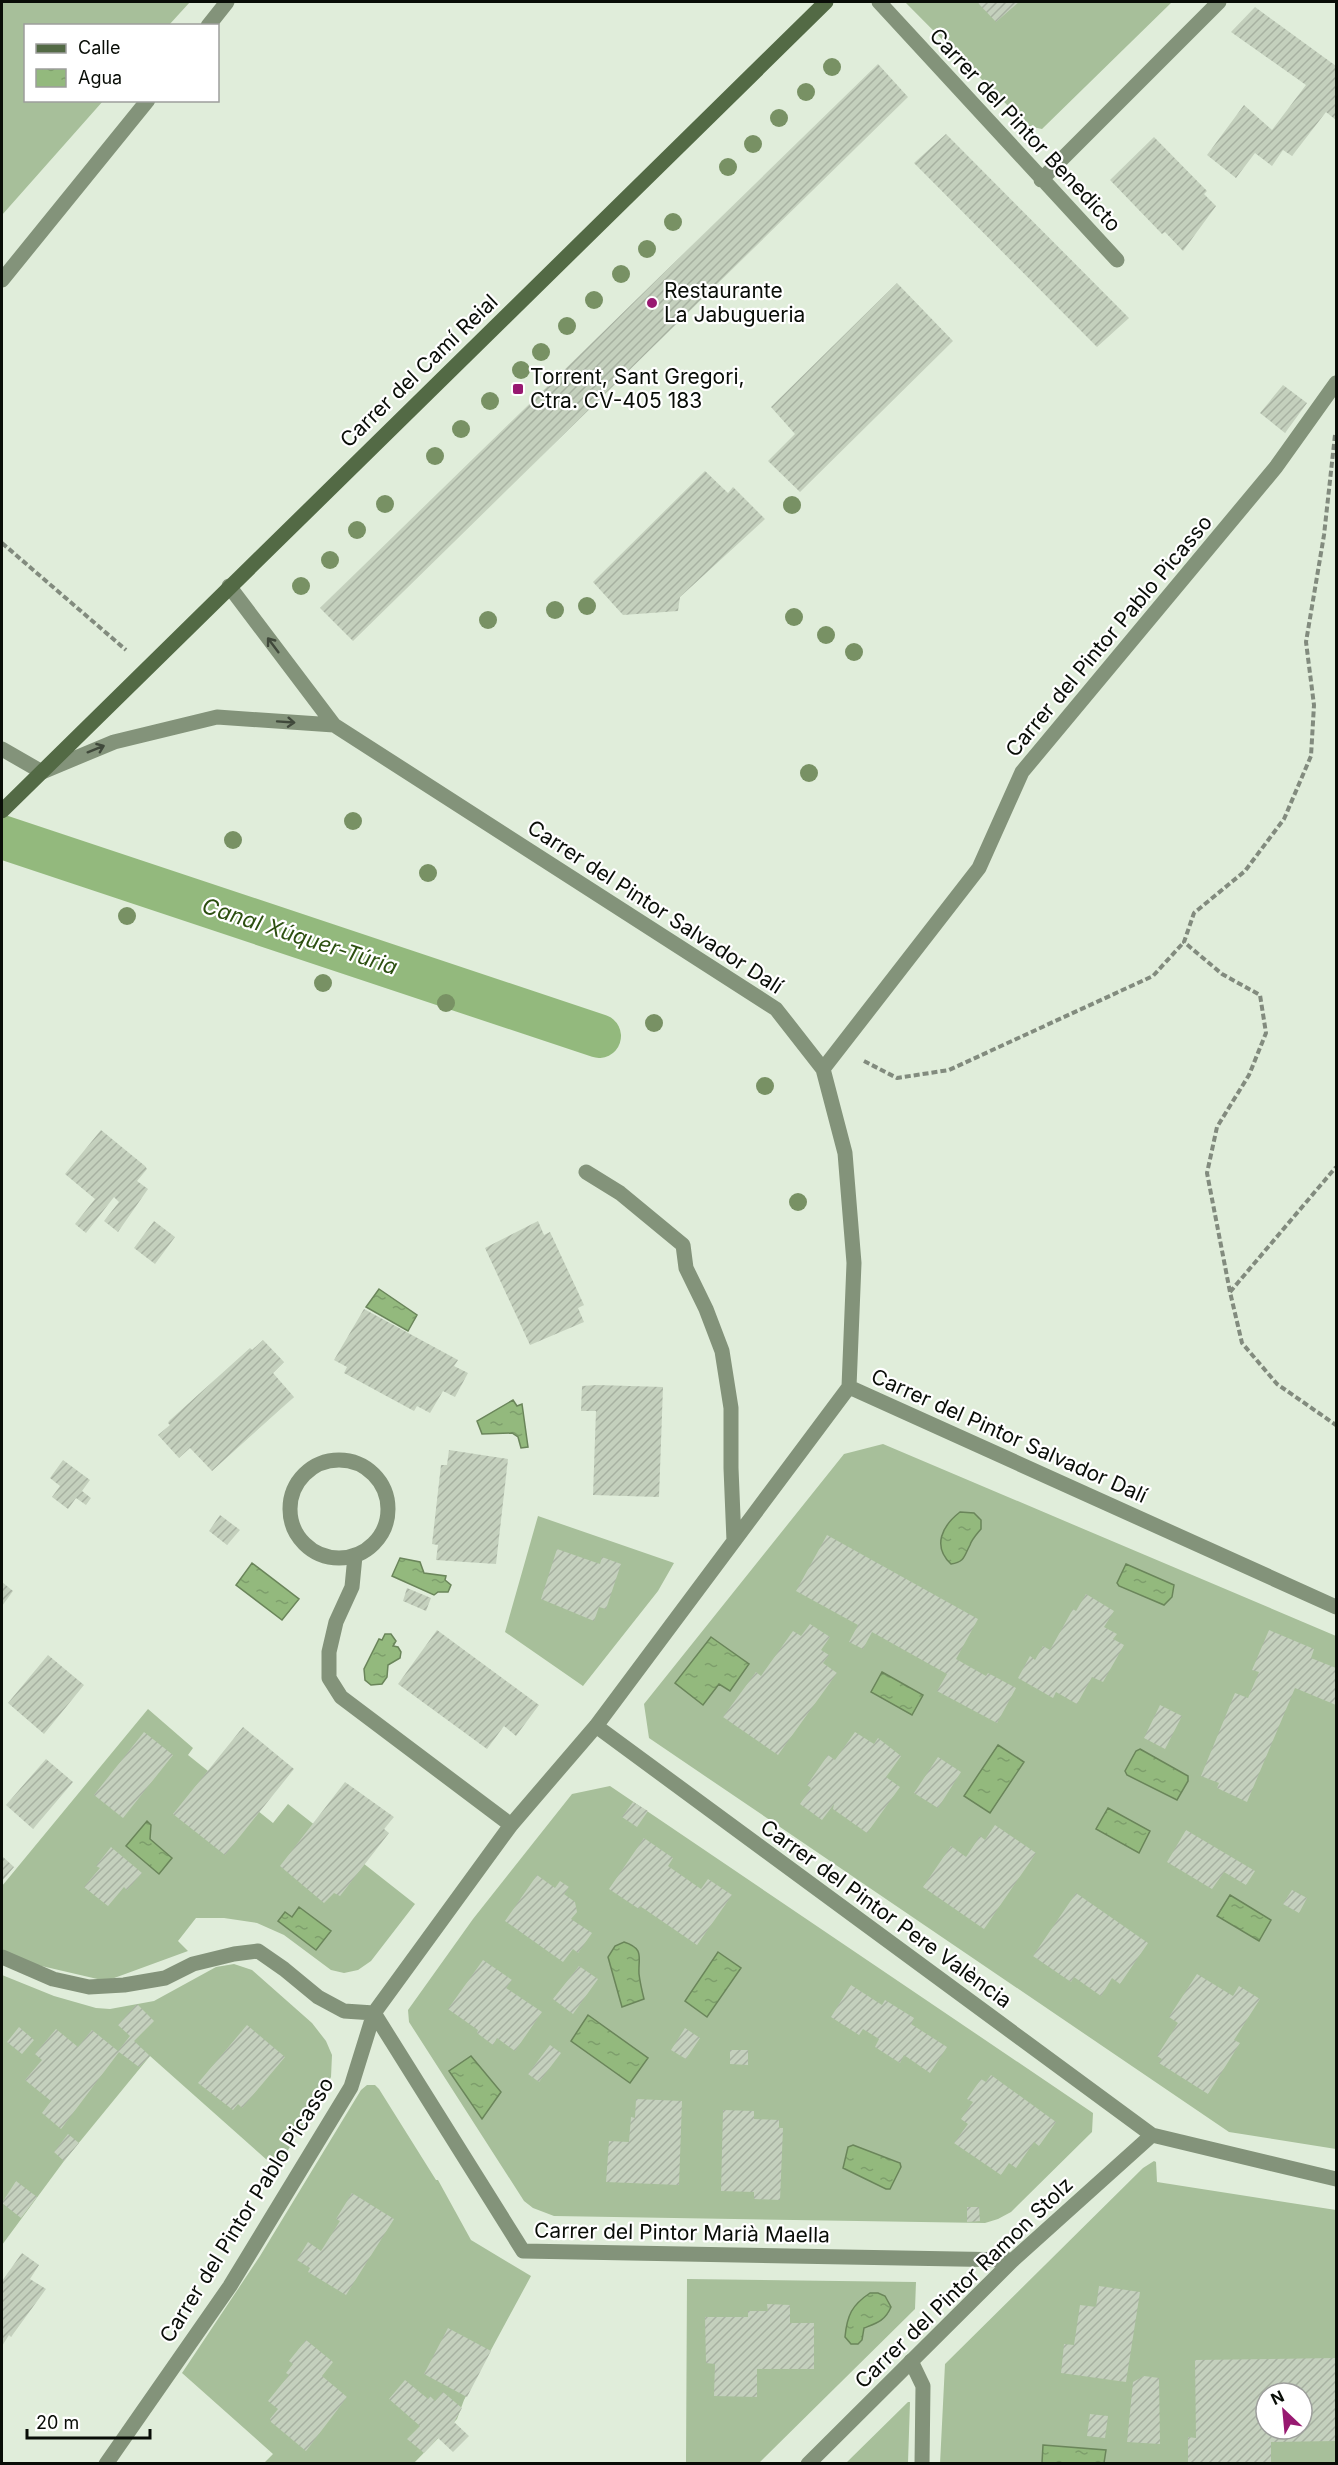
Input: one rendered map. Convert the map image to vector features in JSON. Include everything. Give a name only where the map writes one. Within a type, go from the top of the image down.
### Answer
[{"type":"main road","name":"Carrer del Camí Reial","points":[[2,811],[826,2]]},
{"type":"street","points":[[210,24],[227,2]]},
{"type":"street","name":"Carrer del Pintor Benedicto","points":[[879,2],[1117,260]]},
{"type":"street","points":[[1041,180],[1219,2]]},
{"type":"street","points":[[2,280],[146,102]]},
{"type":"street","name":"Carrer del Pintor Pablo Picasso","points":[[824,1069],[979,868],[1022,772],[1276,467],[1336,383]]},
{"type":"street","name":"Carrer del Pintor Salvador Dalí","points":[[230,586],[334,725],[776,1009],[824,1069],[845,1153],[854,1252],[849,1387],[1336,1607]]},
{"type":"street","name":"Carrer del Pintor Salvador Dalí","points":[[42,772],[114,742],[217,717],[334,725]]},
{"type":"street","points":[[2,749],[42,772]]},
{"type":"street","points":[[586,1172],[620,1193],[683,1245],[686,1268],[706,1309],[722,1351],[731,1408],[734,1541]]},
{"type":"street","name":"Carrer del Pintor Pablo Picasso","points":[[106,2463],[230,2286],[351,2087],[374,2013],[511,1825],[596,1726],[849,1387]]},
{"type":"street","points":[[351,1460],[374,1473],[382,1484],[388,1500],[389,1511],[385,1529],[368,1550],[356,1556],[338,1559],[314,1552],[297,1536],[289,1517],[294,1487],[304,1473],[324,1461],[351,1460]]},
{"type":"street","points":[[356,1556],[352,1587],[336,1622],[329,1652],[329,1678],[341,1698],[511,1825]]},
{"type":"street","name":"Carrer del Pintor Pere València","points":[[596,1726],[1152,2135]]},
{"type":"street","points":[[2,1957],[53,1979],[89,1987],[124,1985],[165,1978],[193,1964],[258,1951],[318,1997],[344,2011],[374,2013]]},
{"type":"street","name":"Carrer del Pintor Marià Maella","points":[[374,2013],[523,2251],[1013,2260]]},
{"type":"street","points":[[1152,2135],[1336,2179]]},
{"type":"street","name":"Carrer del Pintor Ramon Stolz","points":[[808,2463],[1013,2260],[1152,2135]]},
{"type":"street","points":[[911,2361],[923,2386],[922,2463]]},
{"type":"path","points":[[839,1048],[897,1078],[950,1071],[1153,976],[1184,942],[1194,913],[1245,871],[1284,819],[1311,756],[1314,705],[1306,642],[1324,536],[1335,430]]},
{"type":"path","points":[[2,543],[147,667]]},
{"type":"path","points":[[1184,942],[1222,974],[1260,995],[1266,1033],[1249,1075],[1217,1127],[1207,1173],[1242,1343],[1277,1384],[1336,1425]]},
{"type":"path","points":[[1230,1292],[1336,1167]]},
{"type":"shaded area","points":[[2,2],[190,2],[170,24],[24,24],[24,102],[102,102],[2,215]]},
{"type":"shaded area","points":[[905,2],[1172,2],[1042,129],[1028,126]]},
{"type":"shaded area","points":[[883,1444],[1336,1636],[1336,2149],[1229,2132],[649,1738],[644,1704],[844,1454]]},
{"type":"shaded area","points":[[538,1516],[674,1563],[658,1591],[583,1686],[505,1632]]},
{"type":"shaded area","points":[[148,1709],[193,1748],[188,1755],[273,1823],[288,1804],[415,1904],[371,1961],[358,1970],[344,1973],[331,1970],[284,1935],[257,1923],[224,1918],[196,1918],[178,1941],[188,1951],[106,1981],[20,1961],[2,1952],[2,1886]]},
{"type":"shaded area","points":[[610,1786],[1093,2113],[1092,2132],[1011,2212],[985,2223],[554,2216],[533,2208],[524,2201],[409,2022],[408,2010],[473,1919],[572,1794]]},
{"type":"shaded area","points":[[234,1964],[252,1970],[312,2023],[326,2041],[332,2055],[331,2077],[277,2169],[150,2056],[64,2161],[2,2245],[2,1975],[54,1996],[96,2008],[110,2009],[154,2001],[216,1967]]},
{"type":"shaded area","points":[[367,2085],[375,2085],[379,2089],[438,2180],[471,2240],[531,2276],[464,2400],[457,2419],[414,2463],[264,2463],[273,2454],[182,2373],[260,2256],[361,2090]]},
{"type":"shaded area","points":[[1154,2161],[1156,2162],[1157,2182],[1336,2210],[1336,2463],[940,2464],[945,2364],[1143,2168]]},
{"type":"shaded area","points":[[687,2279],[916,2282],[915,2309],[759,2463],[686,2464]]},
{"type":"shaded area","points":[[910,2402],[908,2463],[846,2463]]},
{"type":"water","points":[[379,1289],[417,1315],[408,1331],[366,1307]]},
{"type":"water","points":[[513,1400],[517,1406],[522,1404],[528,1447],[521,1448],[518,1437],[512,1433],[482,1434],[477,1421]]},
{"type":"water","points":[[960,1512],[974,1513],[981,1520],[981,1529],[963,1558],[951,1564],[942,1550],[942,1537],[948,1524]]},
{"type":"water","points":[[400,1558],[420,1562],[424,1573],[446,1576],[445,1580],[451,1585],[448,1592],[438,1592],[434,1595],[392,1576]]},
{"type":"water","points":[[252,1563],[299,1599],[282,1620],[236,1585]]},
{"type":"water","points":[[1126,1564],[1174,1585],[1172,1597],[1164,1605],[1119,1586],[1117,1583]]},
{"type":"water","points":[[385,1634],[391,1634],[396,1641],[393,1646],[398,1647],[401,1652],[400,1658],[388,1665],[387,1677],[382,1684],[371,1685],[365,1680],[364,1669],[379,1639],[382,1640]]},
{"type":"water","points":[[711,1637],[749,1664],[730,1691],[719,1684],[703,1705],[675,1683]]},
{"type":"water","points":[[882,1672],[923,1695],[912,1715],[871,1692]]},
{"type":"water","points":[[998,1745],[1024,1762],[990,1813],[964,1796]]},
{"type":"water","points":[[1140,1749],[1188,1776],[1188,1781],[1177,1800],[1127,1775],[1125,1771],[1136,1751]]},
{"type":"water","points":[[1108,1808],[1150,1831],[1139,1853],[1096,1829]]},
{"type":"water","points":[[147,1821],[151,1825],[150,1839],[172,1858],[159,1874],[126,1846]]},
{"type":"water","points":[[1230,1895],[1271,1920],[1259,1941],[1217,1916]]},
{"type":"water","points":[[299,1907],[331,1931],[316,1950],[278,1921],[285,1912],[292,1917]]},
{"type":"water","points":[[624,1942],[638,1951],[639,1974],[644,1999],[622,2007],[608,1957],[615,1946]]},
{"type":"water","points":[[718,1952],[741,1968],[707,2017],[685,2001]]},
{"type":"water","points":[[588,2015],[648,2058],[630,2083],[571,2041]]},
{"type":"water","points":[[471,2056],[501,2092],[482,2119],[449,2071]]},
{"type":"water","points":[[853,2145],[900,2163],[901,2167],[890,2189],[843,2168],[848,2147]]},
{"type":"water","points":[[870,2293],[885,2296],[891,2307],[877,2323],[864,2328],[862,2340],[858,2344],[851,2344],[845,2337],[849,2317],[855,2306]]},
{"type":"water","points":[[1043,2445],[1106,2450],[1104,2463],[1042,2463]]},
{"type":"building","points":[[1019,2],[996,22],[978,3]]},
{"type":"building","points":[[1255,7],[1336,66],[1336,120],[1326,112],[1292,156],[1283,150],[1272,166],[1255,153],[1236,178],[1207,155],[1244,105],[1272,130],[1306,85],[1231,32]]},
{"type":"building","points":[[878,64],[908,97],[353,641],[320,608]]},
{"type":"building","points":[[946,134],[1129,318],[1097,347],[914,163]]},
{"type":"building","points":[[1154,137],[1207,191],[1204,194],[1216,206],[1183,251],[1165,232],[1162,234],[1110,180]]},
{"type":"building","points":[[897,283],[953,341],[800,492],[768,461],[795,434],[771,407]]},
{"type":"building","points":[[1283,385],[1307,403],[1285,433],[1260,413]]},
{"type":"building","points":[[705,471],[728,493],[733,487],[765,519],[680,597],[678,611],[623,615],[593,582]]},
{"type":"building","points":[[101,1130],[145,1166],[147,1169],[137,1181],[148,1189],[118,1232],[104,1221],[119,1202],[114,1197],[86,1233],[75,1224],[95,1199],[65,1174]]},
{"type":"building","points":[[154,1221],[175,1237],[155,1264],[134,1248]]},
{"type":"building","points":[[538,1221],[544,1235],[550,1232],[584,1305],[578,1308],[584,1322],[530,1345],[485,1248]]},
{"type":"building","points":[[364,1309],[458,1360],[454,1366],[468,1373],[455,1397],[443,1391],[430,1413],[417,1406],[414,1411],[344,1373],[347,1367],[334,1360]]},
{"type":"building","points":[[263,1340],[284,1362],[273,1373],[294,1397],[212,1471],[190,1448],[179,1458],[158,1435],[170,1425],[169,1421],[250,1348],[252,1350]]},
{"type":"building","points":[[582,1386],[663,1387],[659,1497],[593,1495],[596,1411],[581,1411]]},
{"type":"building","points":[[449,1450],[508,1459],[496,1564],[436,1560],[438,1545],[432,1544],[441,1465],[447,1465]]},
{"type":"building","points":[[63,1460],[90,1480],[82,1491],[91,1498],[86,1505],[76,1498],[68,1509],[52,1497],[60,1486],[50,1478]]},
{"type":"building","points":[[220,1515],[240,1530],[227,1545],[209,1531]]},
{"type":"building","points":[[827,1535],[978,1619],[956,1659],[986,1676],[988,1673],[1016,1688],[997,1723],[937,1691],[947,1674],[872,1632],[863,1649],[849,1642],[858,1625],[796,1591]]},
{"type":"building","points":[[557,1549],[600,1564],[602,1557],[621,1564],[606,1609],[599,1607],[594,1621],[541,1599]]},
{"type":"building","points":[[2,1582],[13,1591],[2,1606]]},
{"type":"building","points":[[407,1588],[431,1598],[426,1611],[403,1601]]},
{"type":"building","points":[[1086,1594],[1114,1611],[1104,1627],[1117,1634],[1113,1639],[1124,1645],[1103,1682],[1092,1677],[1077,1704],[1056,1692],[1053,1698],[1018,1678],[1030,1656],[1035,1660],[1043,1646],[1050,1650],[1073,1609],[1076,1611]]},
{"type":"building","points":[[810,1624],[830,1637],[821,1650],[829,1655],[823,1663],[837,1673],[778,1755],[723,1717],[756,1672],[761,1676],[793,1631],[801,1636]]},
{"type":"building","points":[[437,1630],[539,1705],[516,1736],[504,1726],[487,1749],[398,1684]]},
{"type":"building","points":[[1269,1630],[1314,1649],[1311,1658],[1336,1668],[1336,1705],[1295,1688],[1247,1802],[1217,1788],[1219,1783],[1201,1776],[1235,1693],[1248,1698],[1259,1672],[1252,1670]]},
{"type":"building","points":[[48,1655],[84,1685],[44,1734],[8,1703]]},
{"type":"building","points":[[1160,1705],[1182,1716],[1165,1749],[1144,1738]]},
{"type":"building","points":[[243,1727],[294,1769],[225,1855],[173,1814]]},
{"type":"building","points":[[144,1732],[173,1755],[123,1818],[94,1795]]},
{"type":"building","points":[[855,1732],[874,1744],[878,1738],[901,1756],[886,1777],[900,1787],[867,1833],[833,1809],[834,1804],[822,1820],[800,1804],[811,1788],[807,1785],[828,1755],[835,1760]]},
{"type":"building","points":[[938,1757],[961,1772],[938,1808],[914,1793]]},
{"type":"building","points":[[46,1759],[73,1782],[33,1829],[6,1805]]},
{"type":"building","points":[[345,1782],[394,1817],[384,1829],[389,1833],[340,1896],[334,1893],[324,1903],[280,1866]]},
{"type":"building","points":[[633,1802],[648,1811],[637,1827],[622,1817]]},
{"type":"building","points":[[995,1825],[1036,1853],[984,1929],[923,1887],[951,1846],[966,1857],[980,1836],[985,1840]]},
{"type":"building","points":[[1186,1830],[1255,1871],[1246,1885],[1224,1872],[1212,1889],[1167,1862]]},
{"type":"building","points":[[644,1838],[673,1858],[668,1866],[701,1889],[708,1879],[732,1895],[697,1945],[640,1906],[639,1909],[609,1889]]},
{"type":"building","points":[[111,1847],[142,1873],[127,1890],[124,1887],[108,1906],[84,1887],[100,1868],[96,1866]]},
{"type":"building","points":[[2,1856],[14,1867],[3,1880],[2,1879]]},
{"type":"building","points":[[537,1875],[555,1888],[560,1881],[569,1887],[564,1894],[575,1902],[577,1912],[571,1919],[592,1933],[578,1953],[573,1949],[563,1962],[505,1921]]},
{"type":"building","points":[[1292,1890],[1307,1898],[1299,1913],[1283,1904]]},
{"type":"building","points":[[1076,1893],[1148,1943],[1120,1984],[1112,1978],[1101,1996],[1074,1977],[1071,1982],[1033,1956]]},
{"type":"building","points":[[483,1960],[512,1980],[506,1988],[542,2012],[515,2051],[497,2038],[493,2045],[477,2033],[478,2030],[448,2009]]},
{"type":"building","points":[[579,1966],[598,1979],[573,2014],[553,1999]]},
{"type":"building","points":[[1197,1974],[1233,1996],[1239,1986],[1260,1999],[1234,2040],[1240,2043],[1208,2094],[1159,2063],[1162,2059],[1157,2056],[1178,2023],[1169,2017]]},
{"type":"building","points":[[851,1985],[882,2005],[885,2000],[914,2018],[911,2024],[947,2047],[930,2073],[904,2055],[900,2063],[875,2047],[879,2039],[863,2029],[859,2035],[831,2017]]},
{"type":"building","points":[[137,2004],[154,2021],[134,2041],[150,2056],[139,2067],[119,2052],[61,2129],[42,2113],[51,2101],[25,2080],[42,2060],[35,2054],[56,2029],[78,2047],[92,2030],[118,2051],[130,2036],[118,2025]]},
{"type":"building","points":[[247,2025],[285,2057],[242,2108],[238,2104],[233,2110],[198,2083]]},
{"type":"building","points":[[19,2027],[34,2040],[22,2054],[7,2042]]},
{"type":"building","points":[[685,2028],[700,2038],[686,2059],[671,2050]]},
{"type":"building","points":[[550,2045],[561,2053],[539,2082],[528,2074]]},
{"type":"building","points":[[730,2050],[748,2050],[748,2065],[730,2064]]},
{"type":"building","points":[[991,2075],[1056,2122],[1039,2146],[1034,2142],[1016,2168],[1009,2163],[1001,2175],[954,2143],[968,2124],[961,2119],[973,2102],[967,2099],[981,2079],[986,2082]]},
{"type":"building","points":[[636,2099],[682,2101],[679,2185],[606,2182],[609,2141],[629,2142],[631,2117],[635,2118]]},
{"type":"building","points":[[723,2110],[754,2111],[754,2119],[779,2120],[779,2128],[783,2128],[780,2200],[754,2199],[754,2192],[721,2191]]},
{"type":"building","points":[[68,2134],[79,2143],[64,2161],[54,2152]]},
{"type":"building","points":[[16,2181],[37,2197],[21,2218],[2,2203]]},
{"type":"building","points":[[352,2193],[394,2219],[346,2295],[308,2272],[310,2268],[297,2260],[308,2242],[321,2251],[340,2221],[336,2219]]},
{"type":"building","points":[[967,2207],[979,2207],[980,2221],[967,2222]]},
{"type":"building","points":[[22,2253],[39,2265],[30,2279],[46,2289],[2,2346],[2,2281]]},
{"type":"building","points":[[1099,2286],[1140,2292],[1126,2382],[1061,2373],[1064,2344],[1074,2345],[1080,2305],[1096,2307]]},
{"type":"building","points":[[767,2304],[790,2305],[790,2323],[814,2323],[814,2369],[757,2369],[757,2397],[714,2396],[715,2364],[706,2363],[705,2317],[748,2317],[748,2311],[768,2311]]},
{"type":"building","points":[[448,2328],[491,2351],[467,2397],[424,2374]]},
{"type":"building","points":[[306,2340],[333,2362],[322,2376],[347,2397],[306,2451],[271,2422],[270,2419],[278,2409],[268,2401],[289,2375],[286,2373],[293,2364],[289,2361]]},
{"type":"building","points":[[1336,2358],[1336,2441],[1271,2442],[1271,2463],[1188,2463],[1188,2437],[1196,2438],[1195,2360]]},
{"type":"building","points":[[1144,2376],[1159,2378],[1160,2444],[1127,2442],[1133,2382]]},
{"type":"building","points":[[405,2380],[428,2399],[430,2396],[435,2401],[443,2392],[462,2408],[454,2422],[469,2436],[453,2452],[438,2438],[424,2453],[407,2439],[420,2426],[389,2399]]},
{"type":"building","points":[[1090,2414],[1108,2416],[1105,2438],[1087,2436]]},
{"type":"waterway","name":"Canal Xúquer-Túria","points":[[2,837],[599,1036]]},
{"type":"place","name":"Restaurante La Jabugueria","points":[[652,303]]},
{"type":"place","name":"Torrent, Sant Gregori, Ctra. CV-405 183","points":[[518,389]]}]
